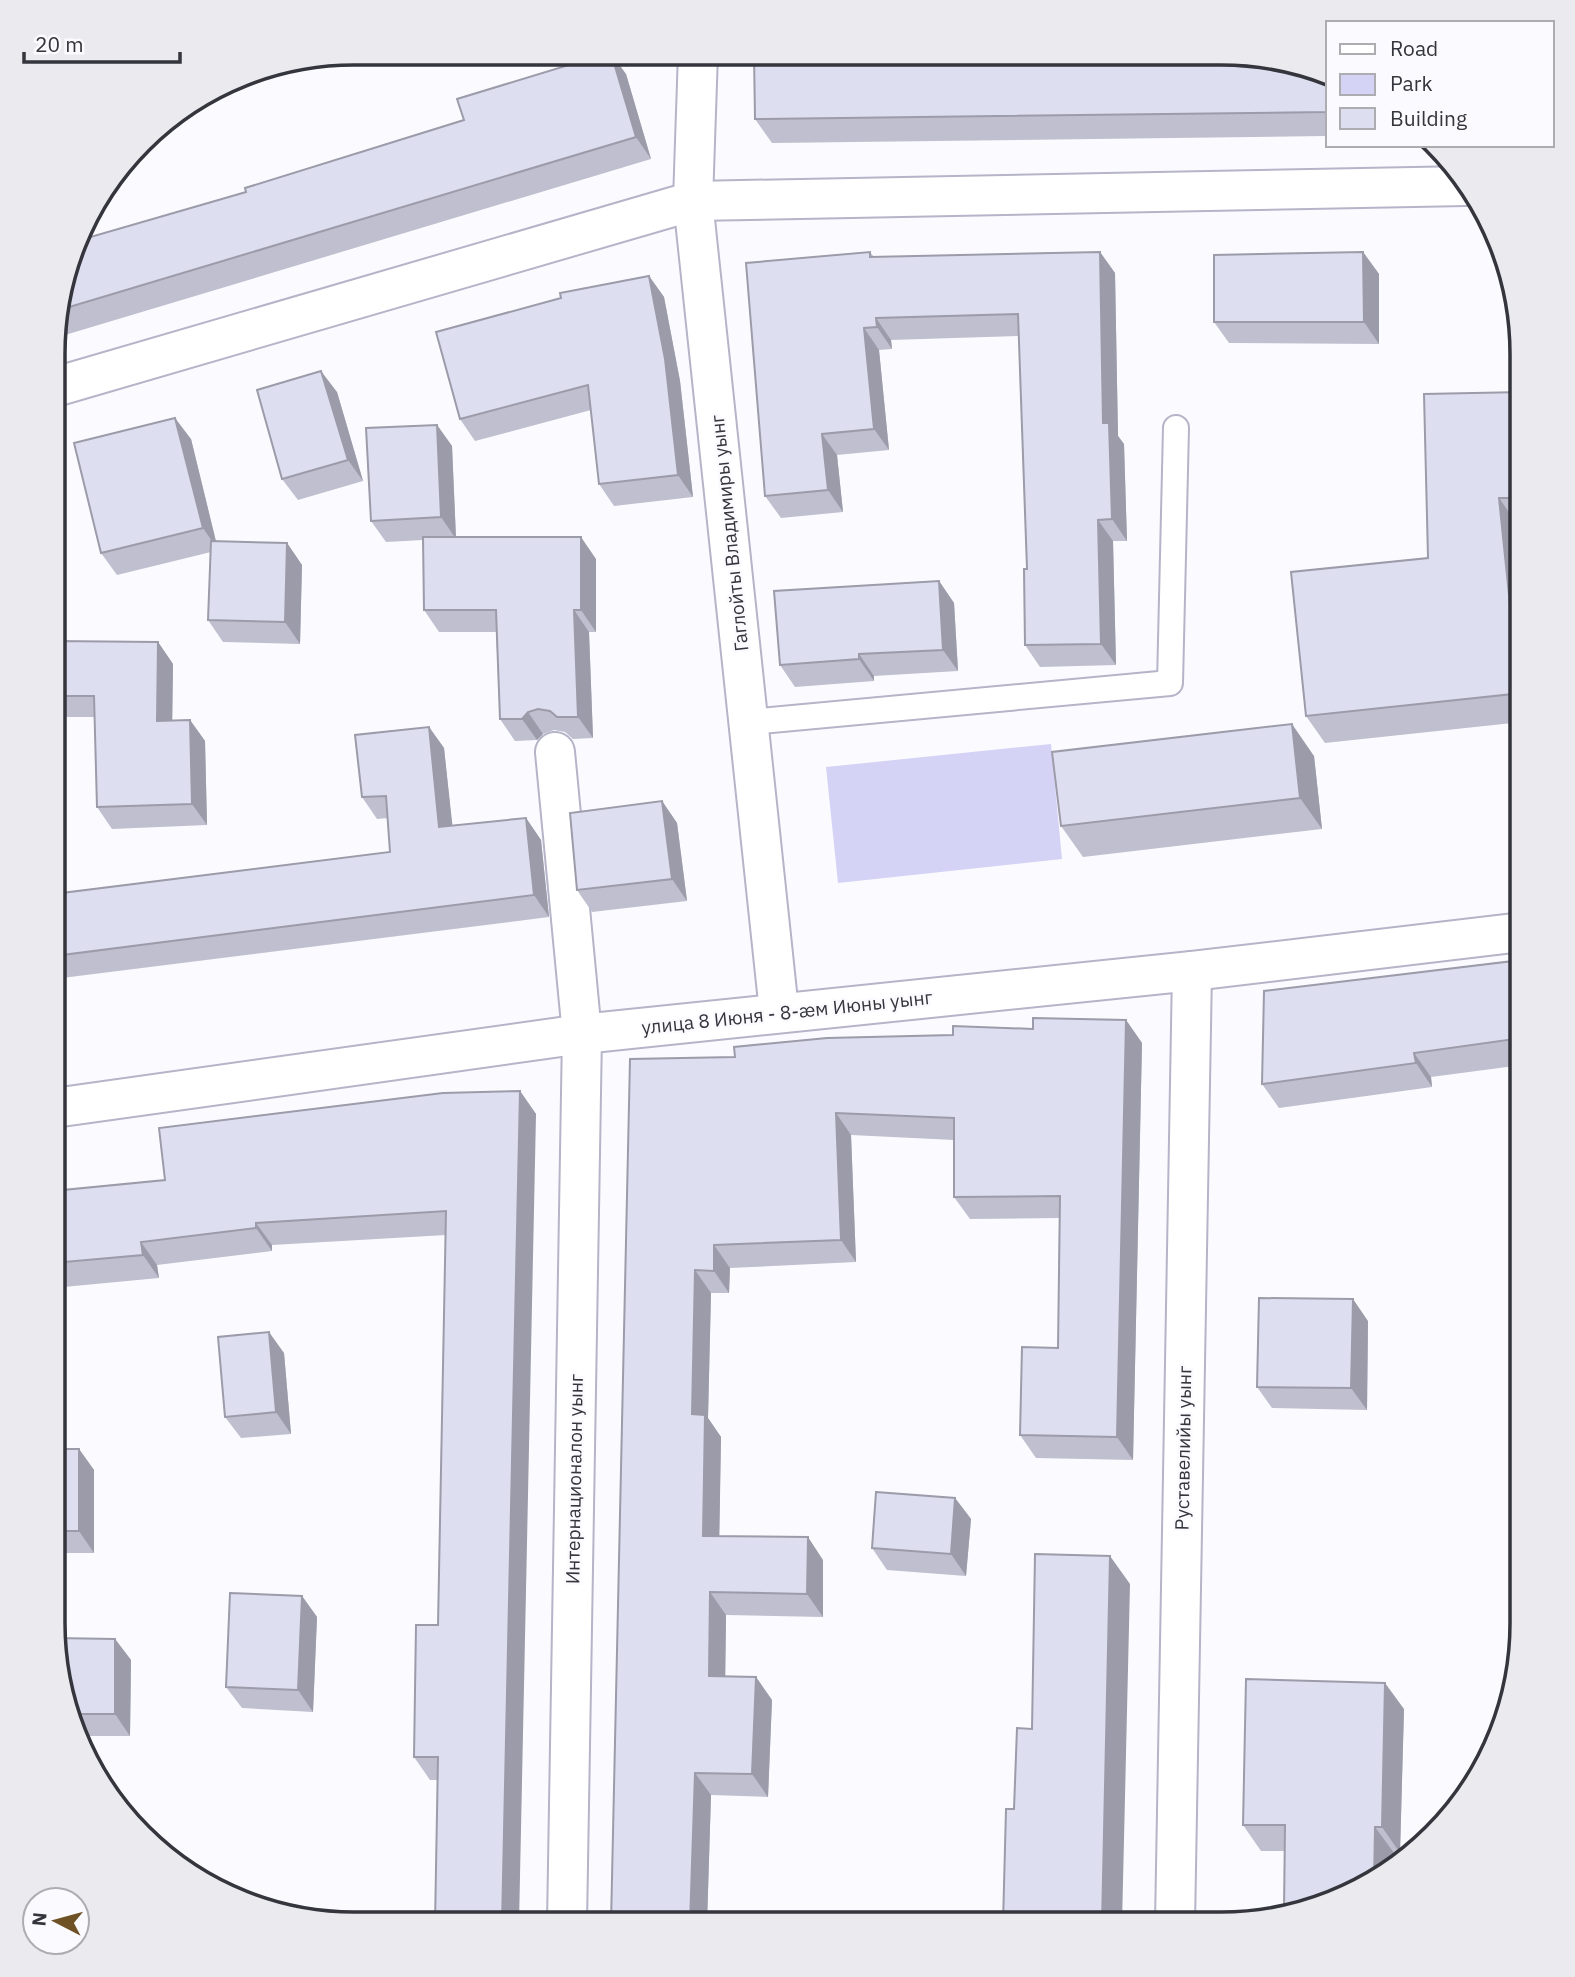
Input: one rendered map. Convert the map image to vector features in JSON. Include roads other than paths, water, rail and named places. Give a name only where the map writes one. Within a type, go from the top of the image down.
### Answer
[{"type":"main road","name":"Гаглойты Владимиры уынг","points":[[698,65],[693,201],[779,1012]]},
{"type":"main road","points":[[65,384],[693,201],[1457,186]]},
{"type":"main road","name":"Интернационалон уынг","points":[[555,752],[582,1034],[567,1912]]},
{"type":"main road","name":"улица 8 Июня - 8-ӕм Июны уынг","points":[[65,1106],[582,1034],[1192,971],[1510,933]]},
{"type":"main road","name":"Руставелийы уынг","points":[[1175,1912],[1192,971]]},
{"type":"lane","points":[[750,722],[1170,683],[1176,428]]}]
